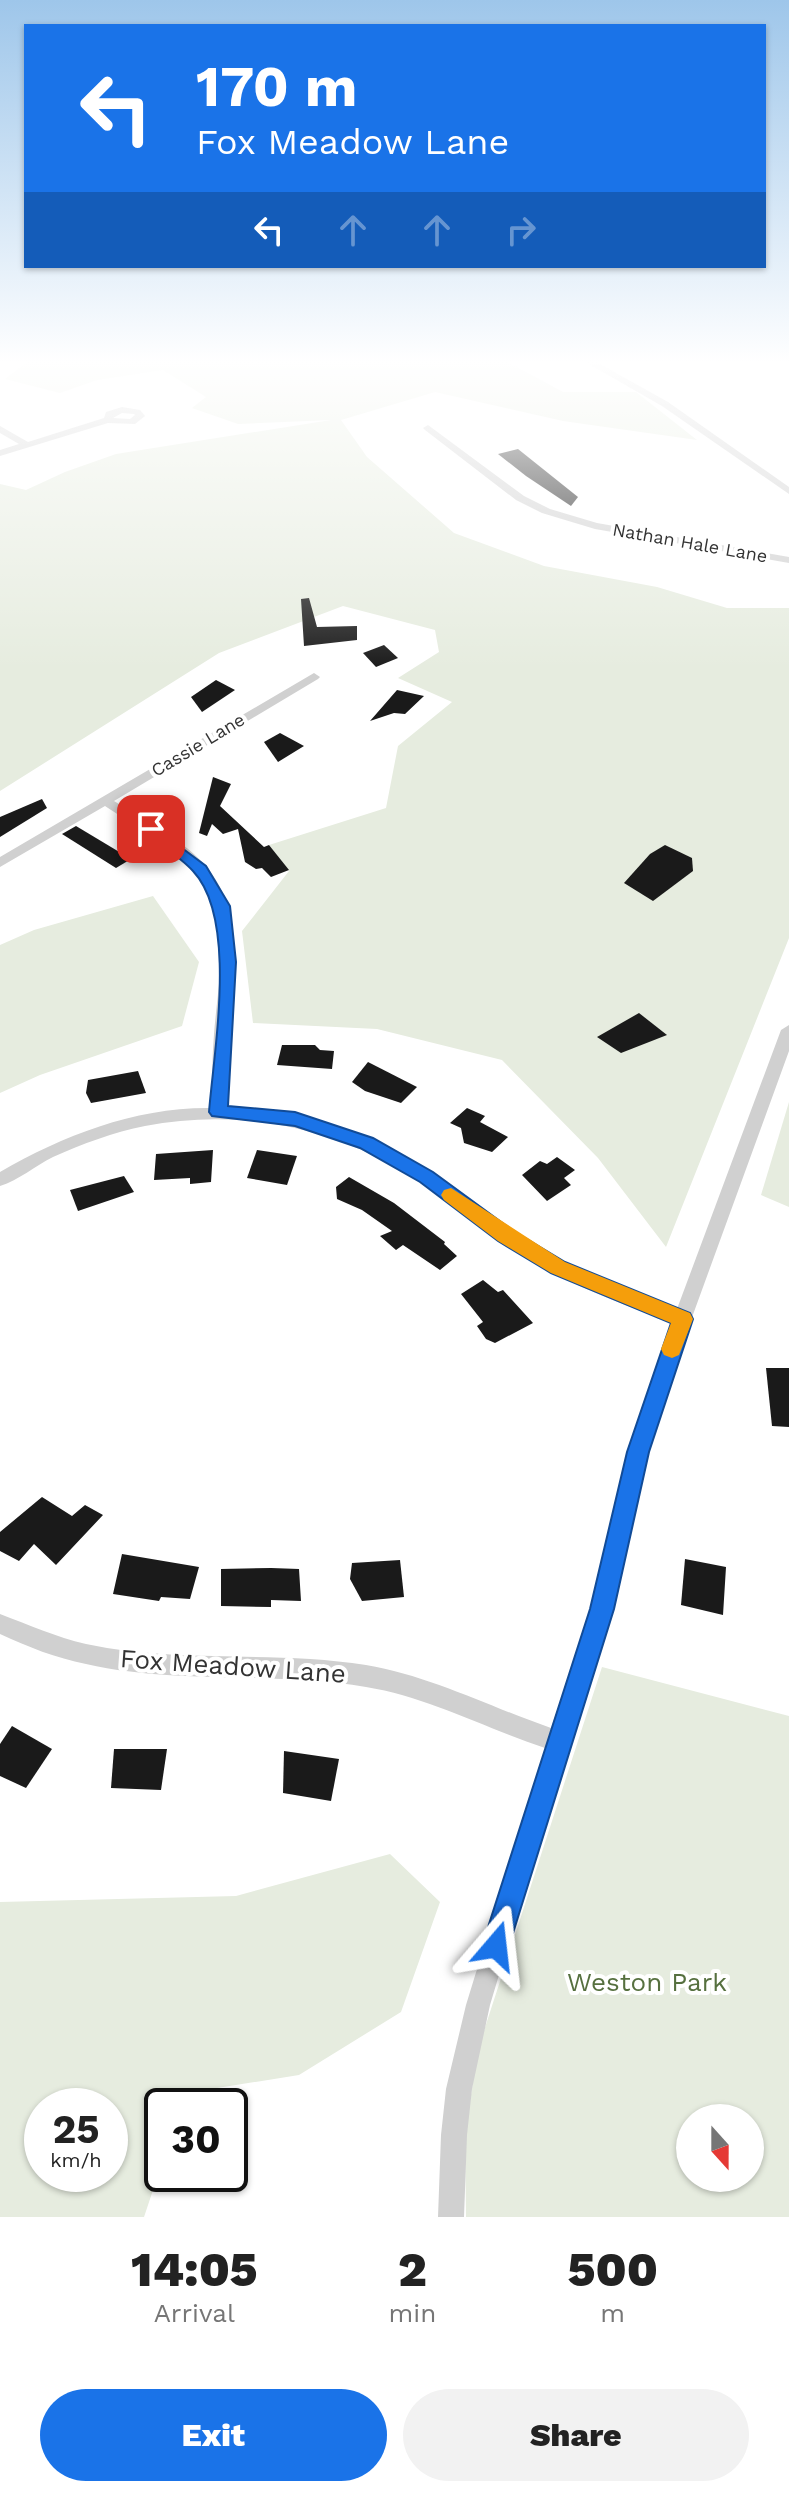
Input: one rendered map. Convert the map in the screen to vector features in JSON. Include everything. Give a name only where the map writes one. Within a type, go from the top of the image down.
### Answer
[{"type":"street","name":"Nathan Hale Lane","points":[[473,462],[520,498],[546,511],[595,526],[789,560]]},
{"type":"street","points":[[745,462],[789,491]]},
{"type":"street","name":"Cassie Lane","points":[[0,863],[314,677]]},
{"type":"street","points":[[105,801],[179,849],[209,881],[222,906],[228,962],[219,1112]]},
{"type":"street","points":[[451,2217],[454,2135],[467,2046],[558,1741],[602,1609],[638,1452],[683,1319],[789,1030]]},
{"type":"street","points":[[0,1180],[51,1150],[116,1126],[185,1113],[219,1112],[295,1119],[367,1143],[427,1177],[505,1235],[558,1268],[683,1319]]},
{"type":"street","name":"Fox Meadow Lane","points":[[0,1624],[39,1641],[83,1654],[180,1666],[301,1668],[367,1676],[399,1684],[558,1741]]},
{"type":"green space","points":[[92,462],[373,462],[454,533],[544,566],[657,587],[727,608],[789,608],[789,938],[666,1247],[598,1158],[502,1060],[377,1029],[253,1023],[242,931],[289,871],[269,845],[386,808],[398,746],[452,702],[398,678],[439,652],[435,630],[343,606],[219,653],[0,791],[0,484],[26,490]]},
{"type":"green space","points":[[153,896],[199,962],[182,1026],[40,1075],[0,1093],[0,945],[34,930]]},
{"type":"green space","points":[[789,1102],[789,1207],[761,1195]]},
{"type":"green space","name":"Weston Park","points":[[602,1667],[789,1716],[789,2217],[466,2217],[465,2134],[478,2049]]},
{"type":"green space","points":[[390,1854],[440,1902],[401,2012],[299,2075],[217,2088],[144,2088],[144,2192],[152,2192],[144,2217],[0,2217],[0,1902],[236,1896]]},
{"type":"building","points":[[509,462],[535,462],[578,497],[571,506]]},
{"type":"building","points":[[309,598],[317,627],[357,626],[357,640],[304,646],[301,599]]},
{"type":"building","points":[[384,645],[398,658],[376,667],[363,653]]},
{"type":"building","points":[[216,680],[235,690],[202,712],[191,697]]},
{"type":"building","points":[[397,690],[424,696],[405,714],[394,713],[370,721]]},
{"type":"building","points":[[280,733],[304,746],[278,762],[264,742]]},
{"type":"building","points":[[213,777],[231,784],[220,806],[264,847],[269,845],[289,870],[271,877],[262,868],[256,869],[245,862],[238,829],[223,834],[212,824],[207,836],[199,833]]},
{"type":"building","points":[[42,799],[47,808],[0,837],[0,817]]},
{"type":"building","points":[[76,826],[131,859],[116,868],[62,834]]},
{"type":"building","points":[[665,845],[692,858],[693,871],[653,901],[624,883],[650,854]]},
{"type":"building","points":[[639,1013],[667,1035],[621,1053],[597,1037]]},
{"type":"building","points":[[282,1045],[315,1045],[320,1050],[334,1051],[332,1069],[277,1065]]},
{"type":"building","points":[[368,1062],[417,1087],[401,1103],[365,1091],[352,1082]]},
{"type":"building","points":[[138,1071],[146,1093],[91,1103],[86,1093],[88,1080]]},
{"type":"building","points":[[467,1108],[485,1116],[480,1122],[508,1137],[492,1152],[464,1143],[461,1128],[450,1123]]},
{"type":"building","points":[[213,1150],[211,1182],[190,1184],[190,1178],[154,1180],[156,1154]]},
{"type":"building","points":[[257,1150],[297,1156],[287,1185],[247,1178]]},
{"type":"building","points":[[557,1157],[575,1170],[564,1178],[571,1185],[547,1201],[522,1175],[540,1161],[547,1164]]},
{"type":"building","points":[[124,1176],[134,1192],[78,1211],[70,1190]]},
{"type":"building","points":[[349,1177],[394,1203],[445,1242],[457,1256],[440,1270],[403,1245],[396,1250],[380,1236],[392,1231],[362,1210],[337,1199],[336,1187]]},
{"type":"building","points":[[483,1280],[498,1292],[503,1290],[533,1323],[495,1343],[486,1339],[477,1326],[483,1322],[461,1294]]},
{"type":"building","points":[[766,1368],[789,1368],[789,1427],[772,1426]]},
{"type":"building","points":[[42,1497],[72,1516],[85,1505],[103,1515],[56,1565],[34,1544],[19,1561],[0,1551],[0,1532]]},
{"type":"building","points":[[122,1554],[199,1567],[190,1599],[161,1597],[159,1601],[113,1594]]},
{"type":"building","points":[[685,1559],[726,1567],[723,1615],[681,1605]]},
{"type":"building","points":[[400,1560],[404,1597],[362,1601],[350,1579],[352,1563]]},
{"type":"building","points":[[221,1569],[299,1569],[301,1601],[271,1600],[271,1607],[221,1606]]},
{"type":"building","points":[[12,1726],[52,1749],[26,1788],[0,1776],[0,1744]]},
{"type":"building","points":[[114,1749],[167,1749],[161,1790],[111,1788]]},
{"type":"building","points":[[284,1751],[339,1759],[331,1801],[283,1793]]},
{"type":"slow traffic","points":[[451,1195],[505,1235],[558,1268],[683,1319],[672,1349]]},
{"type":"route","points":[[151,829],[201,869],[222,906],[226,920],[228,962],[221,1037],[219,1112],[295,1119],[367,1143],[427,1177],[505,1235],[558,1268],[683,1319],[638,1452],[602,1609],[496,1946]]}]
